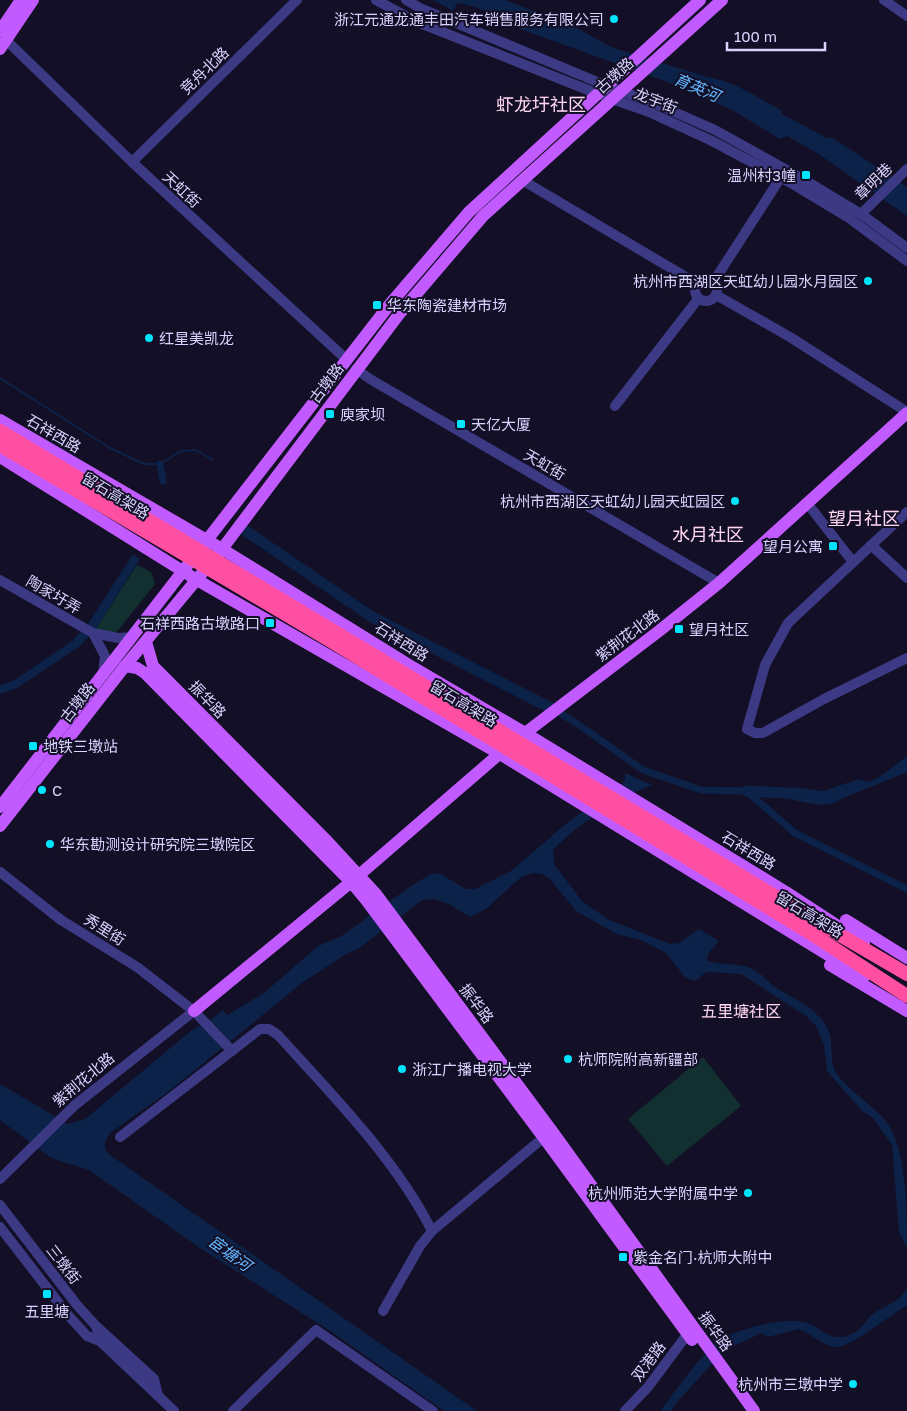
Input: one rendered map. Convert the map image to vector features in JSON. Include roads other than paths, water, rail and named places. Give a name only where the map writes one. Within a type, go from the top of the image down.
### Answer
[{"type":"highway","name":"留石高架路","points":[[0,431],[907,974]]},
{"type":"highway","name":"留石高架路","points":[[0,445],[331,640],[845,954],[907,996]]},
{"type":"main road","points":[[2,40],[21,0]]},
{"type":"main road","points":[[2,40],[33,0]]},
{"type":"main road","name":"古墩路","points":[[0,807],[207,541],[352,364],[483,216],[722,0]]},
{"type":"main road","name":"古墩路","points":[[0,826],[125,666],[222,549],[352,364],[390,304],[469,212],[642,54],[693,2]]},
{"type":"main road","name":"紫荆花北路","points":[[194,1011],[355,878],[525,733],[660,631],[719,583],[907,412]]},
{"type":"main road","name":"石祥西路","points":[[0,420],[222,549],[414,668],[525,733],[786,892],[844,928],[892,964]]},
{"type":"main road","points":[[0,457],[184,570],[197,580],[500,754],[841,963],[893,988]]},
{"type":"main road","name":"振华路","points":[[146,642],[153,666],[371,897],[548,1134],[705,1350],[743,1411]]},
{"type":"main road","name":"振华路","points":[[125,666],[137,668],[145,673],[355,878]]},
{"type":"main road","name":"石祥西路","points":[[786,892],[827,908],[907,958]]},
{"type":"main road","points":[[734,898],[840,972],[907,1011]]},
{"type":"main road","name":"振华路","points":[[717,1367],[754,1411]]},
{"type":"street","name":"竞舟北路","points":[[132,162],[297,0]]},
{"type":"street","name":"龙宇街","points":[[376,0],[415,21],[715,130],[861,214],[907,248]]},
{"type":"street","name":"龙宇街","points":[[406,0],[602,90]]},
{"type":"street","points":[[884,0],[907,16]]},
{"type":"street","name":"天虹街","points":[[2,40],[132,162],[370,379],[719,583]]},
{"type":"street","name":"龙宇街","points":[[617,95],[781,177],[849,218],[907,261]]},
{"type":"street","name":"章明巷","points":[[861,214],[904,172]]},
{"type":"street","points":[[714,281],[781,177]]},
{"type":"street","points":[[522,180],[696,283]]},
{"type":"street","points":[[706,278],[714,281],[717,288],[716,295],[708,301],[698,298],[694,290],[696,283],[706,278]]},
{"type":"street","points":[[716,295],[790,337],[907,412]]},
{"type":"street","points":[[615,406],[698,298]]},
{"type":"street","points":[[807,503],[853,562]]},
{"type":"street","points":[[907,512],[788,623],[765,665],[747,729],[755,733],[763,733],[824,699],[907,658]]},
{"type":"street","points":[[871,545],[907,578]]},
{"type":"street","name":"陶家圩弄","points":[[0,580],[93,633],[118,638],[132,637]]},
{"type":"street","points":[[93,633],[105,656],[103,674]]},
{"type":"street","name":"秀里街","points":[[0,872],[62,920],[137,968],[194,1011],[232,1051]]},
{"type":"street","name":"紫荆花北路","points":[[0,1179],[64,1115],[194,1011]]},
{"type":"street","points":[[120,1137],[260,1030],[269,1029],[278,1035],[360,1128],[418,1203],[432,1231]]},
{"type":"street","points":[[383,1311],[420,1246],[432,1231],[548,1134]]},
{"type":"street","name":"三墩街","points":[[0,1205],[76,1305],[96,1326],[100,1342]]},
{"type":"street","name":"三墩街","points":[[0,1227],[68,1315],[87,1336],[100,1342],[174,1411]]},
{"type":"street","points":[[96,1326],[154,1379],[158,1396]]},
{"type":"street","points":[[233,1411],[316,1330],[433,1411]]},
{"type":"street","name":"双港路","points":[[625,1411],[648,1387],[690,1330]]},
{"type":"water","name":"育英河","points":[[433,0],[505,0],[577,28],[611,47],[737,86],[782,111],[782,114],[827,138],[833,138],[907,187],[907,216],[817,153],[787,136],[780,139],[732,110],[673,84],[500,22],[497,18],[481,9],[457,3],[453,11]]},
{"type":"water","points":[[133,554],[140,559],[95,630],[80,646],[17,688],[0,694],[0,685],[13,681],[72,641],[88,624]]},
{"type":"water","points":[[907,756],[907,772],[835,802],[822,805],[789,799],[791,787],[823,791],[859,779],[867,782],[878,778]]},
{"type":"water","name":"宦塘河","points":[[625,773],[652,785],[625,797],[575,830],[553,850],[554,864],[582,901],[609,920],[670,944],[679,943],[699,929],[719,941],[708,954],[707,960],[748,967],[754,970],[775,987],[807,1006],[820,1017],[829,1032],[834,1069],[843,1082],[885,1120],[898,1146],[904,1181],[907,1248],[899,1232],[892,1145],[873,1118],[862,1111],[827,1071],[824,1045],[816,1026],[806,1016],[741,974],[709,972],[697,980],[691,980],[684,976],[666,953],[641,940],[617,934],[576,911],[550,879],[542,874],[533,873],[521,877],[486,909],[470,917],[449,904],[434,899],[422,900],[361,947],[343,956],[302,983],[168,1092],[110,1133],[105,1141],[105,1149],[110,1155],[477,1411],[444,1411],[330,1331],[200,1248],[89,1170],[51,1158],[0,1120],[0,1084],[68,1124],[85,1119],[192,1030],[211,1020],[223,1010],[227,1015],[264,993],[318,946],[340,937],[411,886],[431,874],[439,873],[466,889],[475,889],[511,871],[568,822],[622,784],[625,779]]},
{"type":"water","points":[[907,1289],[907,1305],[859,1337],[841,1346],[829,1346],[799,1329],[768,1337],[762,1333],[725,1350],[676,1403],[671,1411],[660,1411],[712,1347],[732,1334],[759,1325],[798,1321],[812,1325],[826,1334],[844,1337],[855,1332],[874,1313],[896,1300]]},
{"type":"waterway","points":[[0,378],[110,448],[144,464],[160,464],[181,451],[196,450],[213,460]]},
{"type":"waterway","points":[[160,464],[163,481]]},
{"type":"waterway","points":[[246,531],[372,617],[549,707]]},
{"type":"waterway","points":[[560,713],[643,770],[701,790],[746,791],[795,833],[907,889]]},
{"type":"waterway","points":[[746,791],[804,794]]},
{"type":"place","name":"浙江元通龙通丰田汽车销售服务有限公司","points":[[614,19]]},
{"type":"place","name":"温州村3幢","points":[[806,175]]},
{"type":"place","name":"杭州市西湖区天虹幼儿园水月园区","points":[[868,281]]},
{"type":"place","name":"华东陶瓷建材市场","points":[[377,305]]},
{"type":"place","name":"红星美凯龙","points":[[149,338]]},
{"type":"place","name":"庾家坝","points":[[330,414]]},
{"type":"place","name":"天亿大厦","points":[[461,424]]},
{"type":"place","name":"杭州市西湖区天虹幼儿园天虹园区","points":[[735,501]]},
{"type":"place","name":"望月公寓","points":[[833,546]]},
{"type":"place","name":"石祥西路古墩路口","points":[[270,623]]},
{"type":"place","name":"望月社区","points":[[679,629]]},
{"type":"place","name":"地铁三墩站","points":[[33,746]]},
{"type":"place","name":"C","points":[[42,790]]},
{"type":"place","name":"华东勘测设计研究院三墩院区","points":[[50,844]]},
{"type":"place","name":"杭师院附高新疆部","points":[[568,1059]]},
{"type":"place","name":"浙江广播电视大学","points":[[402,1069]]},
{"type":"place","name":"杭州师范大学附属中学","points":[[748,1193]]},
{"type":"place","name":"紫金名门·杭师大附中","points":[[623,1257]]},
{"type":"place","name":"五里塘","points":[[47,1294]]},
{"type":"place","name":"杭州市三墩中学","points":[[853,1384]]},
{"type":"district","name":"虾龙圩社区","points":[[541,104]]},
{"type":"district","name":"望月社区","points":[[864,518]]},
{"type":"district","name":"水月社区","points":[[708,534]]},
{"type":"district","name":"五里塘社区","points":[[741,1011]]}]
